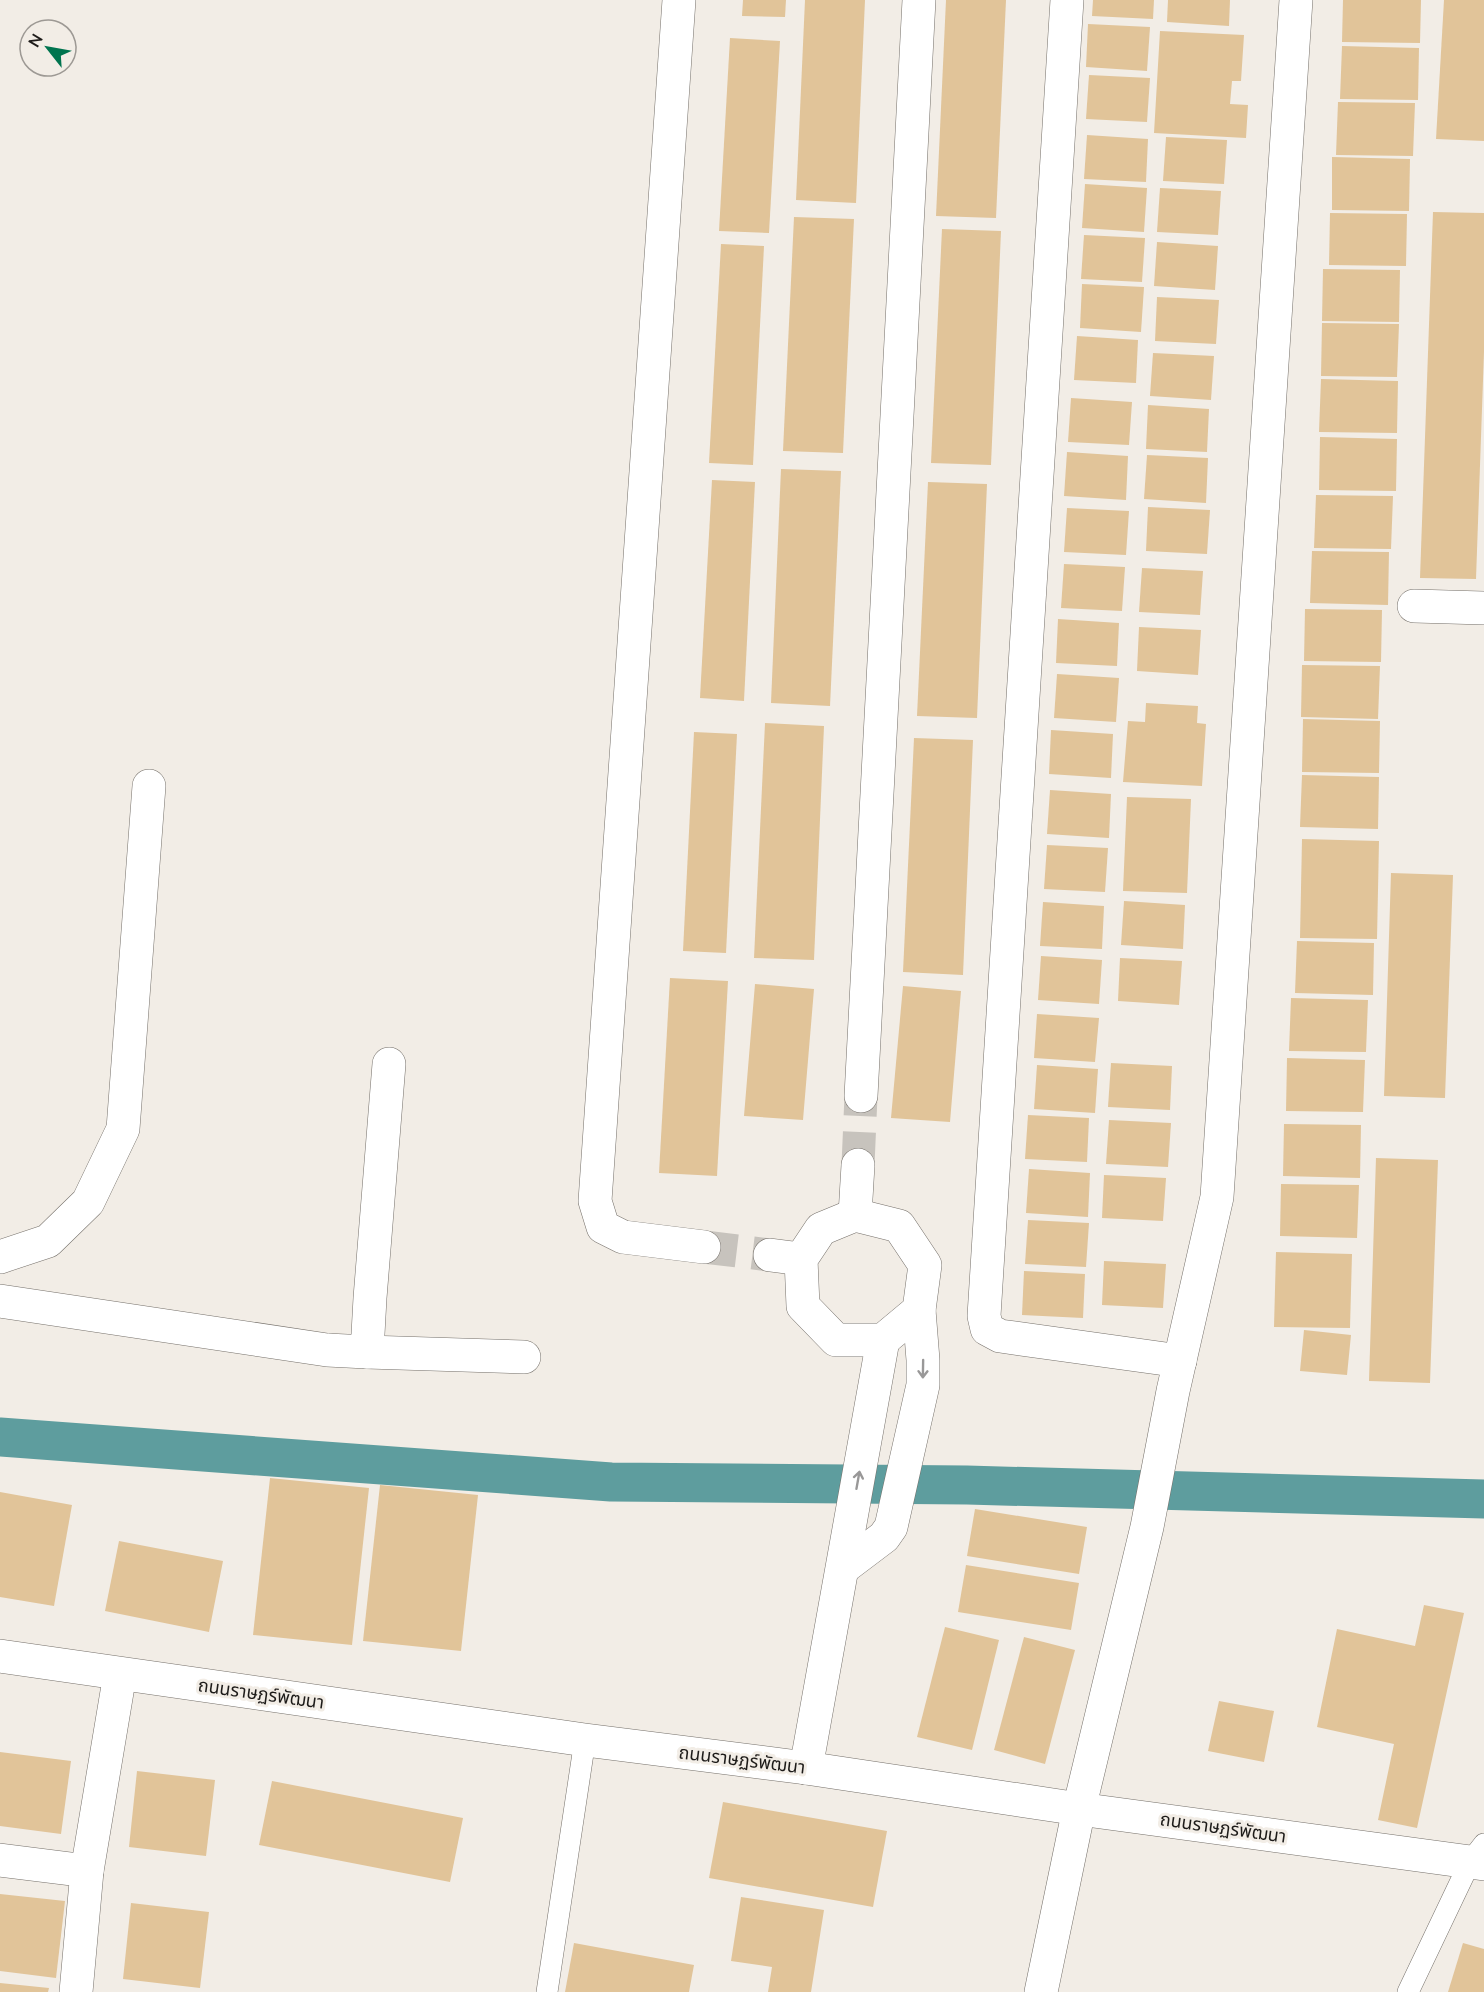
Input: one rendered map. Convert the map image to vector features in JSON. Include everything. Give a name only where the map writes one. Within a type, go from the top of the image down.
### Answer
[{"type":"street","points":[[679,0],[595,1201],[603,1227],[623,1237],[704,1247]]},
{"type":"street","points":[[861,1096],[919,0]]},
{"type":"street","points":[[1067,0],[984,1316],[987,1329],[1000,1336],[1180,1361]]},
{"type":"street","points":[[1041,1992],[1079,1809],[1147,1527],[1168,1416],[1217,1197],[1296,0]]},
{"type":"street","points":[[1414,606],[1484,608]]},
{"type":"street","points":[[0,1257],[48,1241],[88,1202],[123,1129],[149,786]]},
{"type":"street","points":[[367,1352],[389,1064]]},
{"type":"street","points":[[855,1215],[858,1165]]},
{"type":"street","points":[[846,1553],[884,1537],[891,1527],[922,1385],[923,1360],[919,1310],[925,1265],[899,1226],[855,1215],[821,1229],[785,1257],[803,1306],[836,1340],[883,1340],[919,1310]]},
{"type":"street","points":[[0,1301],[327,1350],[524,1358]]},
{"type":"street","points":[[806,1768],[883,1340]]},
{"type":"street","name":"ถนนราษฏร์พัฒนา","points":[[0,1656],[585,1740],[806,1768],[1079,1809],[1479,1857]]},
{"type":"street","points":[[76,1992],[87,1871],[120,1674]]},
{"type":"street","points":[[0,1860],[87,1871]]},
{"type":"lane","points":[[547,1992],[585,1740]]},
{"type":"lane","points":[[1408,1992],[1479,1857]]},
{"type":"building","points":[[743,0],[786,0],[785,17],[742,16]]},
{"type":"building","points":[[805,0],[865,0],[856,203],[796,200]]},
{"type":"building","points":[[946,0],[1006,0],[996,218],[936,216]]},
{"type":"building","points":[[1093,0],[1154,0],[1153,19],[1092,16]]},
{"type":"building","points":[[1168,0],[1230,0],[1229,26],[1167,22]]},
{"type":"building","points":[[1343,0],[1421,0],[1420,43],[1342,42]]},
{"type":"building","points":[[1444,0],[1484,0],[1484,141],[1436,139]]},
{"type":"building","points":[[1088,24],[1150,27],[1147,71],[1086,67]]},
{"type":"building","points":[[1160,31],[1244,35],[1241,81],[1232,81],[1230,104],[1248,105],[1246,138],[1154,133]]},
{"type":"building","points":[[730,38],[780,41],[769,233],[719,231]]},
{"type":"building","points":[[1342,46],[1419,48],[1418,100],[1340,99]]},
{"type":"building","points":[[1089,75],[1150,78],[1147,122],[1086,119]]},
{"type":"building","points":[[1338,102],[1415,103],[1413,156],[1336,155]]},
{"type":"building","points":[[1087,135],[1148,139],[1146,182],[1084,179]]},
{"type":"building","points":[[1166,137],[1227,140],[1224,184],[1163,181]]},
{"type":"building","points":[[1332,157],[1410,159],[1409,211],[1332,210]]},
{"type":"building","points":[[1085,184],[1147,188],[1144,232],[1082,228]]},
{"type":"building","points":[[1160,188],[1221,191],[1218,235],[1157,232]]},
{"type":"building","points":[[1433,212],[1484,213],[1484,352],[1476,579],[1420,578]]},
{"type":"building","points":[[1330,213],[1407,214],[1406,266],[1329,265]]},
{"type":"building","points":[[794,217],[854,219],[843,453],[783,451]]},
{"type":"building","points":[[942,229],[1001,231],[991,465],[931,463]]},
{"type":"building","points":[[1084,235],[1145,238],[1142,282],[1081,279]]},
{"type":"building","points":[[1157,242],[1218,246],[1215,290],[1154,286]]},
{"type":"building","points":[[721,244],[764,246],[753,465],[709,463]]},
{"type":"building","points":[[1323,269],[1400,270],[1399,322],[1322,321]]},
{"type":"building","points":[[1082,284],[1144,287],[1141,332],[1080,328]]},
{"type":"building","points":[[1157,297],[1219,300],[1216,344],[1155,341]]},
{"type":"building","points":[[1322,323],[1399,324],[1397,377],[1321,376]]},
{"type":"building","points":[[1077,336],[1138,340],[1136,383],[1074,380]]},
{"type":"building","points":[[1153,353],[1214,356],[1211,400],[1150,396]]},
{"type":"building","points":[[1321,379],[1398,381],[1397,433],[1319,432]]},
{"type":"building","points":[[1071,398],[1132,402],[1129,445],[1068,442]]},
{"type":"building","points":[[1148,405],[1209,409],[1207,452],[1146,449]]},
{"type":"building","points":[[1320,437],[1397,439],[1396,491],[1319,490]]},
{"type":"building","points":[[1067,452],[1128,456],[1126,500],[1064,496]]},
{"type":"building","points":[[1147,455],[1208,458],[1206,503],[1144,499]]},
{"type":"building","points":[[781,469],[841,471],[830,706],[771,703]]},
{"type":"building","points":[[712,480],[755,482],[744,701],[700,698]]},
{"type":"building","points":[[928,482],[987,484],[977,718],[917,716]]},
{"type":"building","points":[[1316,495],[1393,496],[1391,549],[1314,548]]},
{"type":"building","points":[[1148,507],[1210,510],[1207,554],[1146,551]]},
{"type":"building","points":[[1067,508],[1129,511],[1126,555],[1064,552]]},
{"type":"building","points":[[1312,551],[1389,552],[1388,605],[1310,603]]},
{"type":"building","points":[[1064,564],[1125,567],[1122,611],[1061,608]]},
{"type":"building","points":[[1142,568],[1203,571],[1200,615],[1139,612]]},
{"type":"building","points":[[1305,609],[1382,610],[1381,662],[1304,661]]},
{"type":"building","points":[[1058,619],[1119,623],[1117,666],[1056,663]]},
{"type":"building","points":[[1139,627],[1201,630],[1198,675],[1137,671]]},
{"type":"building","points":[[1302,665],[1380,666],[1378,719],[1301,717]]},
{"type":"building","points":[[1057,674],[1119,678],[1116,722],[1054,718]]},
{"type":"building","points":[[1146,703],[1198,706],[1197,723],[1206,724],[1202,786],[1123,782],[1128,721],[1145,722]]},
{"type":"building","points":[[1303,719],[1380,721],[1379,773],[1302,772]]},
{"type":"building","points":[[765,723],[824,726],[814,960],[754,958]]},
{"type":"building","points":[[1051,730],[1113,734],[1111,778],[1049,774]]},
{"type":"building","points":[[694,732],[737,734],[726,953],[683,951]]},
{"type":"building","points":[[914,738],[973,740],[963,975],[903,972]]},
{"type":"building","points":[[1302,775],[1379,777],[1378,829],[1300,827]]},
{"type":"building","points":[[1050,790],[1111,794],[1109,838],[1047,834]]},
{"type":"building","points":[[1127,797],[1191,799],[1187,893],[1123,891]]},
{"type":"building","points":[[1302,839],[1379,841],[1377,939],[1300,938]]},
{"type":"building","points":[[1047,845],[1108,848],[1105,892],[1044,889]]},
{"type":"building","points":[[1391,873],[1453,875],[1445,1098],[1384,1096]]},
{"type":"building","points":[[1124,901],[1185,905],[1183,949],[1121,945]]},
{"type":"building","points":[[1043,902],[1104,906],[1102,949],[1040,946]]},
{"type":"building","points":[[1297,941],[1374,943],[1373,995],[1295,993]]},
{"type":"building","points":[[1041,956],[1102,960],[1099,1004],[1038,1000]]},
{"type":"building","points":[[1120,958],[1182,961],[1179,1005],[1118,1001]]},
{"type":"building","points":[[670,978],[728,981],[717,1176],[659,1173]]},
{"type":"building","points":[[755,984],[814,989],[803,1120],[744,1116]]},
{"type":"building","points":[[903,986],[961,991],[950,1122],[891,1118]]},
{"type":"building","points":[[1291,998],[1368,1000],[1366,1052],[1289,1051]]},
{"type":"building","points":[[1037,1014],[1099,1018],[1095,1062],[1034,1058]]},
{"type":"building","points":[[1287,1058],[1365,1060],[1363,1112],[1286,1111]]},
{"type":"building","points":[[1111,1063],[1172,1066],[1170,1110],[1108,1107]]},
{"type":"building","points":[[1037,1065],[1098,1069],[1095,1113],[1034,1109]]},
{"type":"building","points":[[1028,1115],[1089,1118],[1087,1162],[1025,1159]]},
{"type":"building","points":[[1109,1120],[1171,1123],[1168,1167],[1106,1164]]},
{"type":"building","points":[[1284,1124],[1361,1125],[1360,1178],[1283,1176]]},
{"type":"building","points":[[1376,1158],[1438,1160],[1430,1383],[1369,1381]]},
{"type":"building","points":[[1029,1169],[1090,1173],[1088,1217],[1026,1213]]},
{"type":"building","points":[[1104,1175],[1166,1178],[1163,1221],[1102,1218]]},
{"type":"building","points":[[1281,1184],[1359,1185],[1357,1238],[1280,1236]]},
{"type":"building","points":[[1028,1220],[1089,1223],[1086,1267],[1025,1264]]},
{"type":"building","points":[[1276,1252],[1352,1254],[1350,1328],[1274,1327]]},
{"type":"building","points":[[1104,1261],[1166,1264],[1163,1308],[1102,1305]]},
{"type":"building","points":[[1024,1271],[1085,1274],[1083,1318],[1022,1315]]},
{"type":"building","points":[[1304,1330],[1351,1335],[1347,1375],[1300,1371]]},
{"type":"building","points":[[270,1478],[369,1488],[352,1645],[253,1635]]},
{"type":"building","points":[[380,1485],[478,1495],[461,1651],[363,1641]]},
{"type":"building","points":[[0,1492],[72,1505],[54,1606],[0,1597]]},
{"type":"building","points":[[975,1509],[1087,1527],[1079,1574],[967,1556]]},
{"type":"building","points":[[119,1541],[223,1561],[209,1632],[105,1611]]},
{"type":"building","points":[[966,1565],[1079,1583],[1071,1630],[958,1612]]},
{"type":"building","points":[[1424,1605],[1464,1613],[1417,1828],[1378,1820],[1394,1744],[1317,1727],[1337,1629],[1415,1646]]},
{"type":"building","points":[[945,1627],[999,1640],[972,1750],[917,1737]]},
{"type":"building","points":[[1024,1637],[1075,1650],[1045,1764],[994,1750]]},
{"type":"building","points":[[1219,1701],[1274,1711],[1264,1762],[1208,1751]]},
{"type":"building","points":[[0,1752],[71,1761],[61,1834],[0,1826]]},
{"type":"building","points":[[137,1771],[215,1780],[206,1856],[129,1847]]},
{"type":"building","points":[[272,1781],[463,1818],[450,1882],[259,1845]]},
{"type":"building","points":[[723,1802],[887,1831],[873,1907],[709,1878]]},
{"type":"building","points":[[0,1894],[65,1901],[56,1978],[0,1971]]},
{"type":"building","points":[[741,1897],[824,1910],[811,1992],[768,1992],[772,1967],[731,1961]]},
{"type":"building","points":[[131,1903],[209,1912],[200,1988],[123,1979]]},
{"type":"building","points":[[574,1943],[694,1965],[689,1992],[565,1992]]},
{"type":"building","points":[[1463,1943],[1484,1949],[1484,1992],[1448,1992]]},
{"type":"building","points":[[0,1983],[49,1988],[48,1992],[0,1992]]},
{"type":"waterway","points":[[0,1437],[611,1482],[967,1485],[1484,1499]]},
{"type":"tunnel","points":[[858,1165],[861,1096]]},
{"type":"tunnel","points":[[704,1247],[770,1255]]}]
